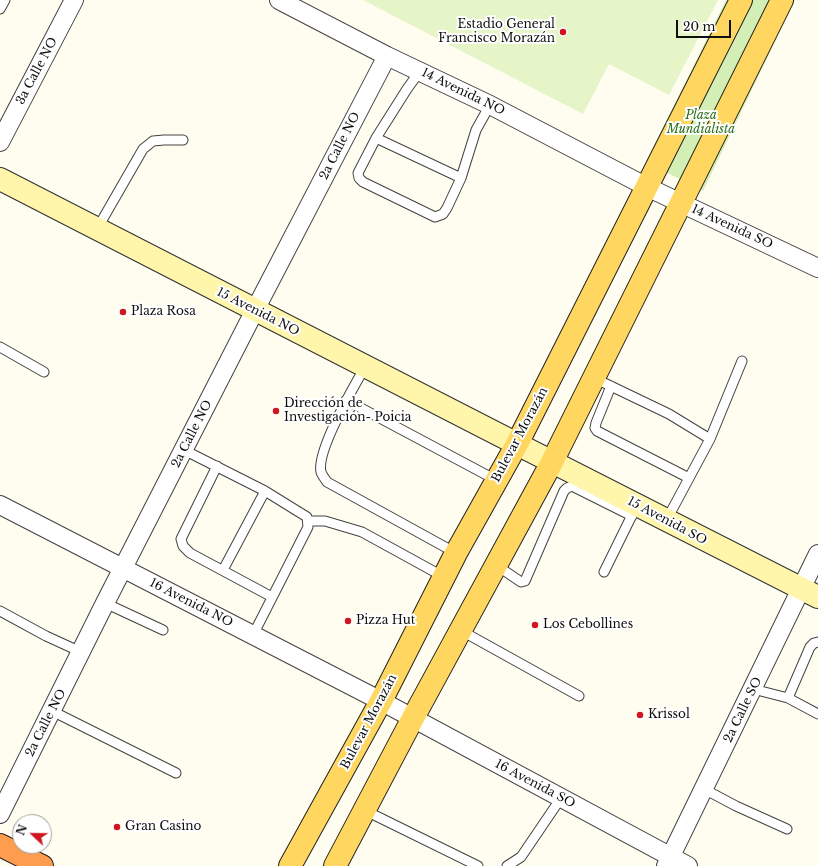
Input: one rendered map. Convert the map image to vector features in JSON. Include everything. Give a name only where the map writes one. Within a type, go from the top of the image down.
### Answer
[{"type":"highway","points":[[0,845],[42,866]]},
{"type":"main road","name":"Bulevar Morazán","points":[[290,866],[381,702],[456,553],[517,444],[741,0]]},
{"type":"main road","points":[[335,866],[460,630],[552,462],[602,382],[682,203],[782,0]]},
{"type":"street","name":"3a Calle NO","points":[[2,132],[74,0]]},
{"type":"street","name":"14 Avenida NO","points":[[279,0],[387,56],[490,105],[647,187]]},
{"type":"street","name":"2a Calle NO","points":[[0,814],[105,603],[387,56]]},
{"type":"street","name":"15 Avenida NO","points":[[0,179],[517,444]]},
{"type":"street","name":"14 Avenida SO","points":[[647,187],[818,268]]},
{"type":"street","name":"15 Avenida SO","points":[[517,444],[552,462],[634,510],[666,521],[809,593]]},
{"type":"street","name":"16 Avenida NO","points":[[0,505],[381,702]]},
{"type":"street","name":"2a Calle SO","points":[[668,861],[753,689],[809,593],[818,554]]},
{"type":"street","name":"16 Avenida SO","points":[[381,702],[561,798],[668,861],[688,866]]},
{"type":"lane","points":[[0,9],[5,0]]},
{"type":"lane","points":[[420,71],[376,138],[358,173],[359,178],[363,182],[435,217],[443,214],[461,178],[476,130],[490,105]]},
{"type":"lane","points":[[376,138],[461,178]]},
{"type":"lane","points":[[97,229],[144,149],[154,141],[183,140]]},
{"type":"lane","points":[[0,347],[44,372]]},
{"type":"lane","points":[[666,521],[710,439],[742,361]]},
{"type":"lane","points":[[366,367],[346,400],[324,450],[321,472],[327,482],[456,553]]},
{"type":"lane","points":[[689,478],[597,431],[595,428],[602,382],[669,414],[710,439]]},
{"type":"lane","points":[[346,400],[496,480]]},
{"type":"lane","points":[[184,450],[265,491],[307,517],[308,527],[253,635]]},
{"type":"lane","points":[[217,466],[181,539],[183,546],[190,553],[272,597]]},
{"type":"lane","points":[[496,565],[521,582],[525,581],[564,491],[572,486],[634,510],[604,572]]},
{"type":"lane","points":[[223,570],[265,491]]},
{"type":"lane","points":[[308,521],[325,521],[362,532],[444,577]]},
{"type":"lane","points":[[105,603],[163,630]]},
{"type":"lane","points":[[0,611],[46,636],[81,652]]},
{"type":"lane","points":[[460,630],[579,696]]},
{"type":"lane","points":[[788,698],[810,647],[814,643],[818,642]]},
{"type":"lane","points":[[753,689],[788,698],[818,714]]},
{"type":"lane","points":[[52,711],[176,772]]},
{"type":"lane","points":[[704,789],[736,806],[787,829]]},
{"type":"lane","points":[[507,866],[521,857],[561,798]]},
{"type":"lane","points":[[364,810],[478,866]]},
{"type":"green space","name":"Estadio General Francisco Morazán","points":[[363,0],[718,0],[669,95],[609,64],[583,114]]},
{"type":"green space","name":"Plaza Mundialista","points":[[726,0],[795,0],[703,191],[646,162]]},
{"type":"place","name":"Estadio General Francisco Morazán","points":[[563,32]]},
{"type":"place","name":"Plaza Rosa","points":[[123,312]]},
{"type":"place","name":"Dirección de Investigación- Poicia","points":[[276,411]]},
{"type":"place","name":"Pizza Hut","points":[[348,621]]},
{"type":"place","name":"Los Cebollines","points":[[535,625]]},
{"type":"place","name":"Krissol","points":[[640,715]]},
{"type":"place","name":"Gran Casino","points":[[117,827]]}]
